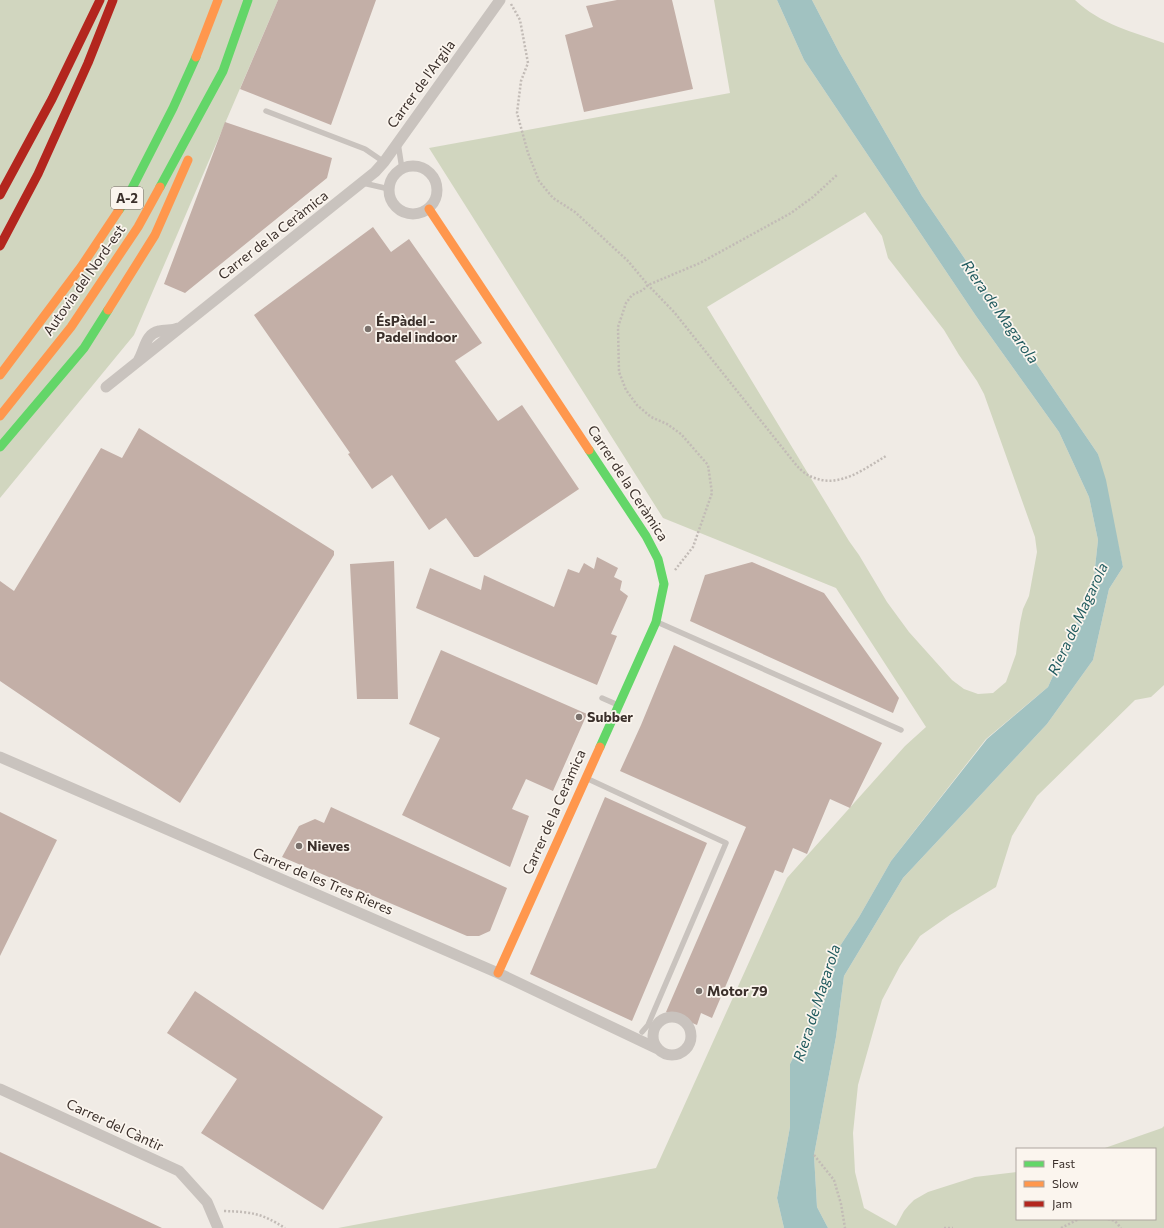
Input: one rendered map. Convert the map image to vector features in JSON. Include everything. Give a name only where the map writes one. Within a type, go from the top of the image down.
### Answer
[{"type":"main road","points":[[0,194],[26,149],[100,0]]},
{"type":"main road","points":[[0,246],[38,174],[88,64],[113,0]]},
{"type":"main road","name":"Autovia del Nord-est","points":[[0,375],[81,267],[126,200],[198,52],[218,0]]},
{"type":"main road","name":"Autovia del Nord-est","points":[[0,416],[71,327],[138,228],[223,71],[248,0]]},
{"type":"main road","points":[[203,126],[216,97],[223,71]]},
{"type":"main road","points":[[0,447],[84,348],[155,236],[193,148]]},
{"type":"main road","name":"Carrer de la Ceràmica","points":[[429,209],[646,536],[658,559],[664,584],[656,622],[498,973]]},
{"type":"street","name":"Carrer de l'Argila","points":[[363,183],[384,162],[500,0]]},
{"type":"street","points":[[410,166],[418,166],[425,169],[436,180],[438,188],[437,196],[429,209],[422,213],[415,215],[406,214],[399,210],[390,197],[389,189],[393,177],[402,169],[410,166]]},
{"type":"street","name":"Carrer de la Ceràmica","points":[[106,387],[363,183]]},
{"type":"street","name":"Carrer de les Tres Rieres","points":[[0,757],[637,1034],[664,1052],[670,1054],[682,1052],[686,1048],[691,1036],[687,1024],[682,1020],[670,1017],[659,1022],[655,1028],[637,1034]]},
{"type":"street","points":[[655,1028],[654,1039],[658,1049]]},
{"type":"street","name":"Carrer del Càntir","points":[[0,1089],[179,1171],[208,1206],[218,1228]]},
{"type":"lane","points":[[266,110],[365,149],[384,162]]},
{"type":"lane","points":[[398,143],[402,169]]},
{"type":"lane","points":[[363,183],[389,189]]},
{"type":"lane","points":[[656,622],[901,730]]},
{"type":"lane","points":[[602,698],[619,705]]},
{"type":"lane","points":[[586,778],[726,843],[648,1025],[637,1034]]},
{"type":"path","points":[[512,0],[511,4],[520,20],[528,63],[521,81],[517,113],[528,153],[538,181],[553,198],[575,212],[628,261],[648,285],[674,312],[797,466],[811,477],[827,481],[850,478],[886,456]]},
{"type":"path","points":[[664,584],[693,547],[712,493],[708,465],[681,434],[667,424],[651,417],[637,405],[626,390],[619,372],[618,327],[626,303],[632,295],[643,290],[648,285],[700,263],[791,213],[813,197],[838,174]]},
{"type":"path","points":[[814,1155],[834,1180],[841,1204],[845,1228]]},
{"type":"path","points":[[208,1206],[248,1212],[267,1217],[285,1228]]},
{"type":"path","points":[[1061,1228],[1077,1220]]},
{"type":"path","points":[[1112,1220],[1115,1221],[1121,1228]]},
{"type":"path","points":[[944,1228],[953,1228]]},
{"type":"green space","points":[[0,0],[278,0],[134,335],[0,498]]},
{"type":"green space","points":[[714,0],[777,0],[804,60],[976,316],[1059,432],[1089,497],[1098,540],[1093,586],[1048,687],[986,739],[891,861],[859,917],[823,972],[808,1028],[790,1064],[790,1127],[777,1198],[784,1228],[338,1228],[656,1168],[787,878],[905,746],[926,727],[836,588],[663,518],[429,148],[730,93]],"holes":[[[865,212],[882,236],[888,258],[944,330],[984,394],[1035,537],[1037,552],[1029,596],[1023,609],[1020,623],[1016,654],[1006,682],[993,693],[978,694],[964,689],[952,680],[909,632],[887,602],[849,541],[707,307]]]},
{"type":"green space","points":[[812,0],[1075,0],[1095,15],[1106,21],[1164,43],[1164,685],[1151,697],[1135,700],[1037,796],[1012,836],[996,887],[950,915],[920,936],[900,966],[882,1000],[858,1085],[853,1133],[855,1172],[864,1208],[896,1226],[909,1205],[914,1200],[928,1192],[975,1177],[1016,1172],[1016,1220],[1156,1220],[1156,1148],[1105,1148],[1164,1126],[1164,1228],[828,1228],[817,1207],[814,1155],[836,1037],[844,976],[903,878],[1047,724],[1093,660],[1109,589],[1123,567],[1098,454],[922,196],[840,54]]},
{"type":"water","name":"Riera de Magarola","points":[[777,0],[812,0],[840,54],[922,196],[1098,454],[1106,480],[1123,567],[1109,589],[1093,660],[1047,724],[903,878],[844,976],[836,1037],[814,1155],[817,1207],[828,1228],[784,1228],[777,1198],[790,1127],[790,1064],[808,1028],[823,972],[859,917],[891,861],[987,739],[1048,687],[1093,586],[1098,540],[1089,497],[1059,432],[976,316],[804,60]]},
{"type":"building","points":[[278,0],[376,0],[331,125],[240,89]]},
{"type":"building","points":[[617,0],[672,0],[693,89],[584,112],[565,35],[593,27],[586,6]]},
{"type":"building","points":[[225,122],[332,158],[327,178],[185,293],[164,284]]},
{"type":"building","points":[[373,227],[391,252],[409,239],[482,343],[455,361],[498,421],[522,405],[579,489],[478,557],[474,557],[446,518],[429,530],[392,475],[372,489],[348,454],[350,453],[254,315]]},
{"type":"building","points":[[139,428],[334,551],[334,555],[180,803],[0,681],[0,581],[14,591],[101,448],[122,458]]},
{"type":"building","points":[[597,557],[618,568],[614,577],[622,581],[620,590],[628,596],[611,634],[617,636],[597,685],[416,608],[430,568],[481,590],[484,575],[554,607],[568,569],[579,573],[584,563],[594,569]]},
{"type":"building","points":[[394,561],[398,699],[357,699],[350,564]]},
{"type":"building","points":[[752,562],[824,593],[899,698],[893,713],[690,621],[705,575]]},
{"type":"building","points":[[674,645],[882,743],[850,808],[830,799],[807,854],[793,848],[783,873],[775,870],[712,1018],[701,1013],[697,1025],[666,1012],[746,827],[620,771]]},
{"type":"building","points":[[441,650],[587,714],[553,791],[526,779],[512,809],[529,816],[510,867],[402,815],[440,738],[409,724]]},
{"type":"building","points":[[605,797],[707,843],[632,1021],[530,974]]},
{"type":"building","points":[[331,807],[507,888],[490,931],[479,936],[467,936],[282,857],[299,826],[315,819],[324,823]]},
{"type":"building","points":[[0,812],[57,840],[0,956]]},
{"type":"building","points":[[195,991],[383,1117],[323,1210],[201,1133],[237,1079],[167,1033]]},
{"type":"building","points":[[0,1152],[162,1228],[0,1228]]},
{"type":"traffic: fast","points":[[160,187],[223,71],[248,0]]},
{"type":"traffic: fast","points":[[119,210],[126,200],[173,108],[196,57]]},
{"type":"traffic: fast","points":[[0,447],[84,348],[108,310]]},
{"type":"traffic: fast","points":[[589,450],[646,536],[658,559],[664,584],[656,622],[600,747]]},
{"type":"traffic: slow","points":[[196,57],[218,0]]},
{"type":"traffic: slow","points":[[108,310],[155,235],[188,160]]},
{"type":"traffic: slow","points":[[0,416],[71,327],[138,227],[160,187]]},
{"type":"traffic: slow","points":[[429,209],[589,450]]},
{"type":"traffic: slow","points":[[0,375],[81,267],[119,210]]},
{"type":"traffic: slow","points":[[498,973],[600,747]]},
{"type":"traffic: jam","points":[[0,195],[52,99],[100,0]]},
{"type":"traffic: jam","points":[[0,246],[38,174],[88,63],[113,0]]},
{"type":"place","name":"ÉsPàdel - Padel indoor","points":[[368,329]]},
{"type":"place","name":"Subber","points":[[579,717]]},
{"type":"place","name":"Nieves","points":[[299,846]]},
{"type":"place","name":"Motor 79","points":[[699,991]]}]
